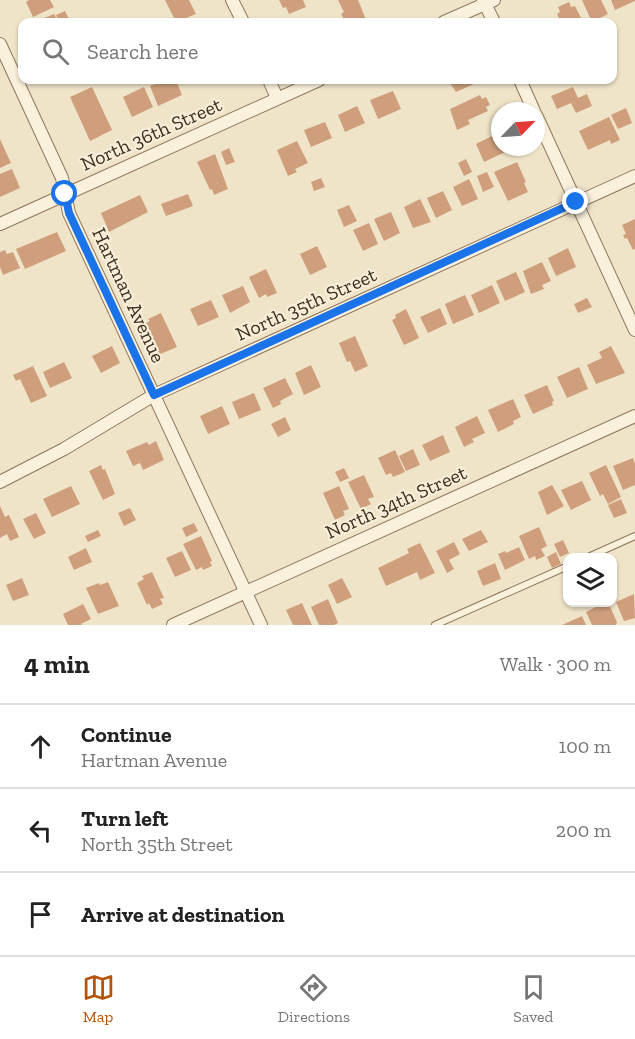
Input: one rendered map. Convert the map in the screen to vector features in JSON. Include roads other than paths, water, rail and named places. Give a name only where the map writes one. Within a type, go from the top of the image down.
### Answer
[{"type":"street","points":[[232,0],[241,18]]},
{"type":"street","points":[[452,18],[488,1],[493,18]]},
{"type":"street","name":"Hartman Avenue","points":[[0,44],[18,83]]},
{"type":"street","name":"Hartman Avenue","points":[[19,84],[62,178],[69,213],[261,625]]},
{"type":"street","points":[[271,84],[277,98]]},
{"type":"street","name":"North 36th Street","points":[[0,224],[310,84]]},
{"type":"street","points":[[522,84],[530,102]]},
{"type":"street","points":[[545,135],[635,330]]},
{"type":"street","name":"North 35th Street","points":[[0,482],[64,449],[154,395],[635,176]]},
{"type":"street","name":"North 34th Street","points":[[173,625],[635,416]]},
{"type":"lane","points":[[597,553],[635,536]]},
{"type":"lane","points":[[435,625],[563,568]]}]
